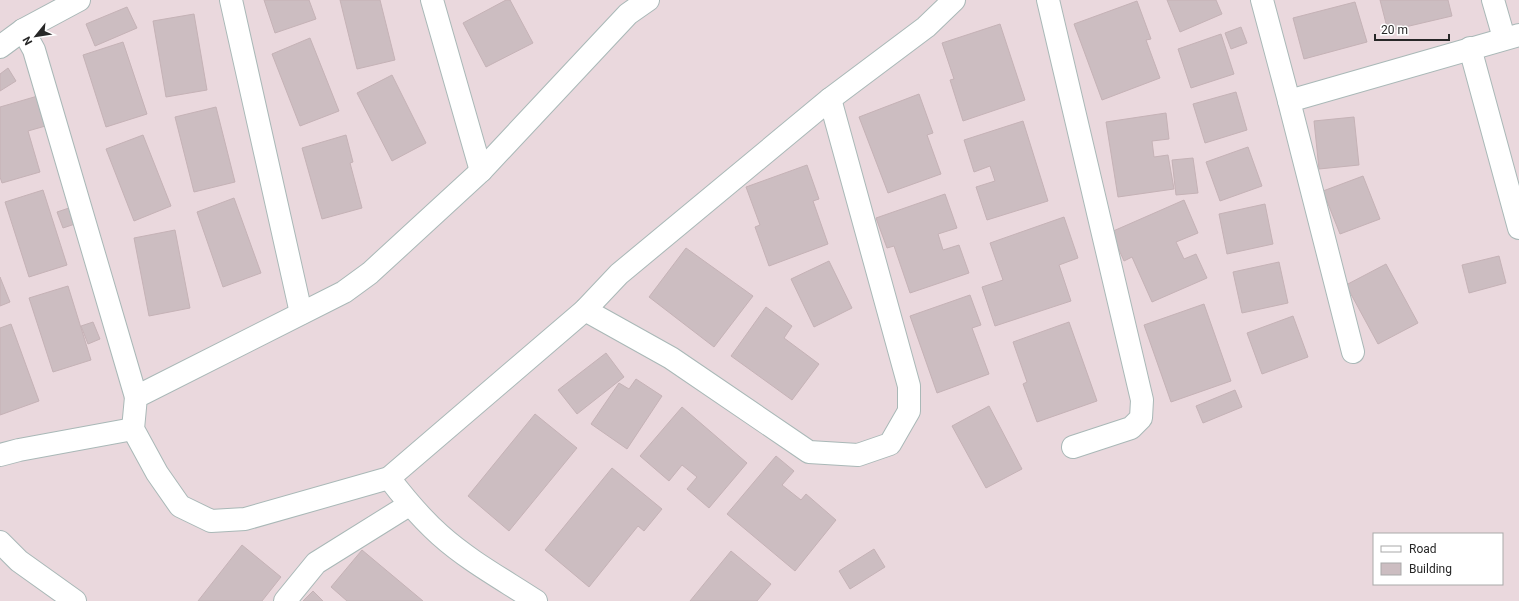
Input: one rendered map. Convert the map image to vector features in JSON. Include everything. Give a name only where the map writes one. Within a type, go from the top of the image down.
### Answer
[{"type":"street","points":[[0,47],[23,30],[79,0]]},
{"type":"street","points":[[231,0],[301,313]]},
{"type":"street","points":[[432,0],[481,171]]},
{"type":"street","points":[[136,397],[344,292],[370,273],[481,171],[626,7],[648,0]]},
{"type":"street","points":[[23,30],[34,50],[136,397],[133,429],[157,473],[180,506],[211,520],[245,520],[389,478],[585,310],[619,274],[830,99],[926,27],[954,0]]},
{"type":"street","points":[[1048,0],[1142,400],[1142,418],[1131,428],[1074,447]]},
{"type":"street","points":[[1262,0],[1353,352]]},
{"type":"street","points":[[1289,101],[1511,37],[1493,0]]},
{"type":"street","points":[[1470,48],[1519,228]]},
{"type":"street","points":[[585,310],[671,358],[809,452],[858,455],[890,444],[909,411],[908,386],[830,99]]},
{"type":"street","points":[[0,455],[19,450],[133,429]]},
{"type":"street","points":[[389,478],[409,505],[446,540],[474,561],[536,601]]},
{"type":"street","points":[[285,601],[316,563],[409,505]]},
{"type":"street","points":[[0,542],[19,561],[75,601]]},
{"type":"building","points":[[264,0],[309,0],[316,19],[275,33]]},
{"type":"building","points":[[340,0],[380,0],[395,60],[357,69]]},
{"type":"building","points":[[506,0],[510,0],[533,43],[486,67],[463,23]]},
{"type":"building","points":[[1167,0],[1216,0],[1222,14],[1180,32]]},
{"type":"building","points":[[1380,0],[1448,0],[1452,16],[1388,31]]},
{"type":"building","points":[[1137,1],[1151,39],[1146,40],[1160,78],[1102,100],[1074,24]]},
{"type":"building","points":[[1355,2],[1367,42],[1304,59],[1293,18]]},
{"type":"building","points":[[127,7],[137,28],[95,46],[86,24]]},
{"type":"building","points":[[194,14],[207,90],[166,97],[153,21]]},
{"type":"building","points":[[1000,24],[1025,100],[963,121],[950,80],[954,79],[942,43]]},
{"type":"building","points":[[1241,27],[1247,43],[1231,49],[1225,33]]},
{"type":"building","points":[[1221,34],[1234,74],[1191,88],[1178,49]]},
{"type":"building","points":[[310,38],[339,111],[300,126],[272,54]]},
{"type":"building","points":[[123,42],[147,114],[106,127],[83,55]]},
{"type":"building","points":[[8,68],[16,81],[0,91],[0,74]]},
{"type":"building","points":[[392,75],[426,143],[392,161],[357,93]]},
{"type":"building","points":[[1236,92],[1247,130],[1205,143],[1193,104]]},
{"type":"building","points":[[919,94],[933,133],[927,135],[941,174],[888,193],[859,117]]},
{"type":"building","points":[[41,95],[49,125],[28,131],[40,172],[2,183],[0,177],[0,107]]},
{"type":"building","points":[[216,107],[235,182],[194,192],[175,117]]},
{"type":"building","points":[[1166,113],[1169,139],[1152,141],[1154,157],[1168,155],[1174,189],[1118,197],[1106,122]]},
{"type":"building","points":[[1354,117],[1359,165],[1319,169],[1314,121]]},
{"type":"building","points":[[1023,121],[1048,201],[987,220],[976,187],[995,181],[990,166],[974,172],[964,140]]},
{"type":"building","points":[[143,135],[171,206],[134,221],[106,149]]},
{"type":"building","points":[[346,135],[353,162],[350,163],[362,208],[322,219],[302,148]]},
{"type":"building","points":[[1248,147],[1262,186],[1220,201],[1206,162]]},
{"type":"building","points":[[1193,158],[1198,193],[1176,195],[1172,160]]},
{"type":"building","points":[[807,165],[819,199],[813,201],[828,244],[769,266],[755,227],[760,225],[746,187]]},
{"type":"building","points":[[1363,176],[1380,219],[1340,234],[1323,191]]},
{"type":"building","points":[[43,190],[67,265],[29,277],[5,202]]},
{"type":"building","points":[[945,194],[957,228],[938,234],[943,250],[959,245],[969,273],[910,293],[894,246],[887,248],[876,218]]},
{"type":"building","points":[[234,198],[261,273],[223,287],[197,212]]},
{"type":"building","points":[[1184,200],[1198,233],[1176,242],[1184,259],[1196,254],[1207,278],[1152,302],[1132,257],[1124,261],[1111,232]]},
{"type":"building","points":[[1265,204],[1273,244],[1227,254],[1219,214]]},
{"type":"building","points":[[72,207],[78,223],[63,228],[57,212]]},
{"type":"building","points":[[1064,217],[1078,258],[1059,265],[1071,301],[995,326],[982,287],[1003,280],[990,243]]},
{"type":"building","points":[[175,230],[190,308],[149,316],[134,238]]},
{"type":"building","points":[[686,248],[753,296],[714,347],[649,297]]},
{"type":"building","points":[[1499,256],[1506,283],[1469,293],[1462,265]]},
{"type":"building","points":[[829,261],[852,308],[814,327],[791,279]]},
{"type":"building","points":[[1279,262],[1288,303],[1242,313],[1233,272]]},
{"type":"building","points":[[1386,264],[1418,323],[1378,344],[1346,285]]},
{"type":"building","points":[[0,277],[10,302],[0,306]]},
{"type":"building","points":[[68,286],[91,360],[53,372],[29,298]]},
{"type":"building","points":[[970,295],[981,325],[972,328],[989,374],[937,393],[910,316]]},
{"type":"building","points":[[1204,304],[1231,381],[1171,402],[1144,325]]},
{"type":"building","points":[[766,307],[792,326],[784,338],[819,364],[792,400],[731,356]]},
{"type":"building","points":[[1293,316],[1308,357],[1262,374],[1247,333]]},
{"type":"building","points":[[93,322],[100,339],[88,344],[81,326]]},
{"type":"building","points":[[1069,322],[1097,401],[1037,422],[1023,384],[1027,382],[1013,342]]},
{"type":"building","points":[[11,324],[39,401],[0,415],[0,328]]},
{"type":"building","points":[[606,353],[624,377],[577,414],[558,390]]},
{"type":"building","points":[[636,379],[662,396],[627,449],[591,424],[619,383],[629,389]]},
{"type":"building","points":[[1235,390],[1242,407],[1203,423],[1196,406]]},
{"type":"building","points":[[989,406],[1022,469],[986,488],[952,426]]},
{"type":"building","points":[[682,407],[747,463],[709,508],[687,489],[697,477],[682,465],[669,481],[640,456]]},
{"type":"building","points":[[535,414],[577,448],[509,531],[468,496]]},
{"type":"building","points":[[776,456],[794,471],[782,485],[801,500],[806,494],[836,520],[795,571],[727,514]]},
{"type":"building","points":[[612,468],[662,509],[644,531],[638,526],[589,587],[545,550]]},
{"type":"building","points":[[242,545],[281,577],[262,601],[198,601]]},
{"type":"building","points":[[874,549],[885,567],[850,589],[839,571]]},
{"type":"building","points":[[362,550],[423,601],[347,601],[331,587]]},
{"type":"building","points":[[731,551],[771,584],[757,601],[690,601]]},
{"type":"building","points":[[313,591],[323,601],[303,601]]}]
